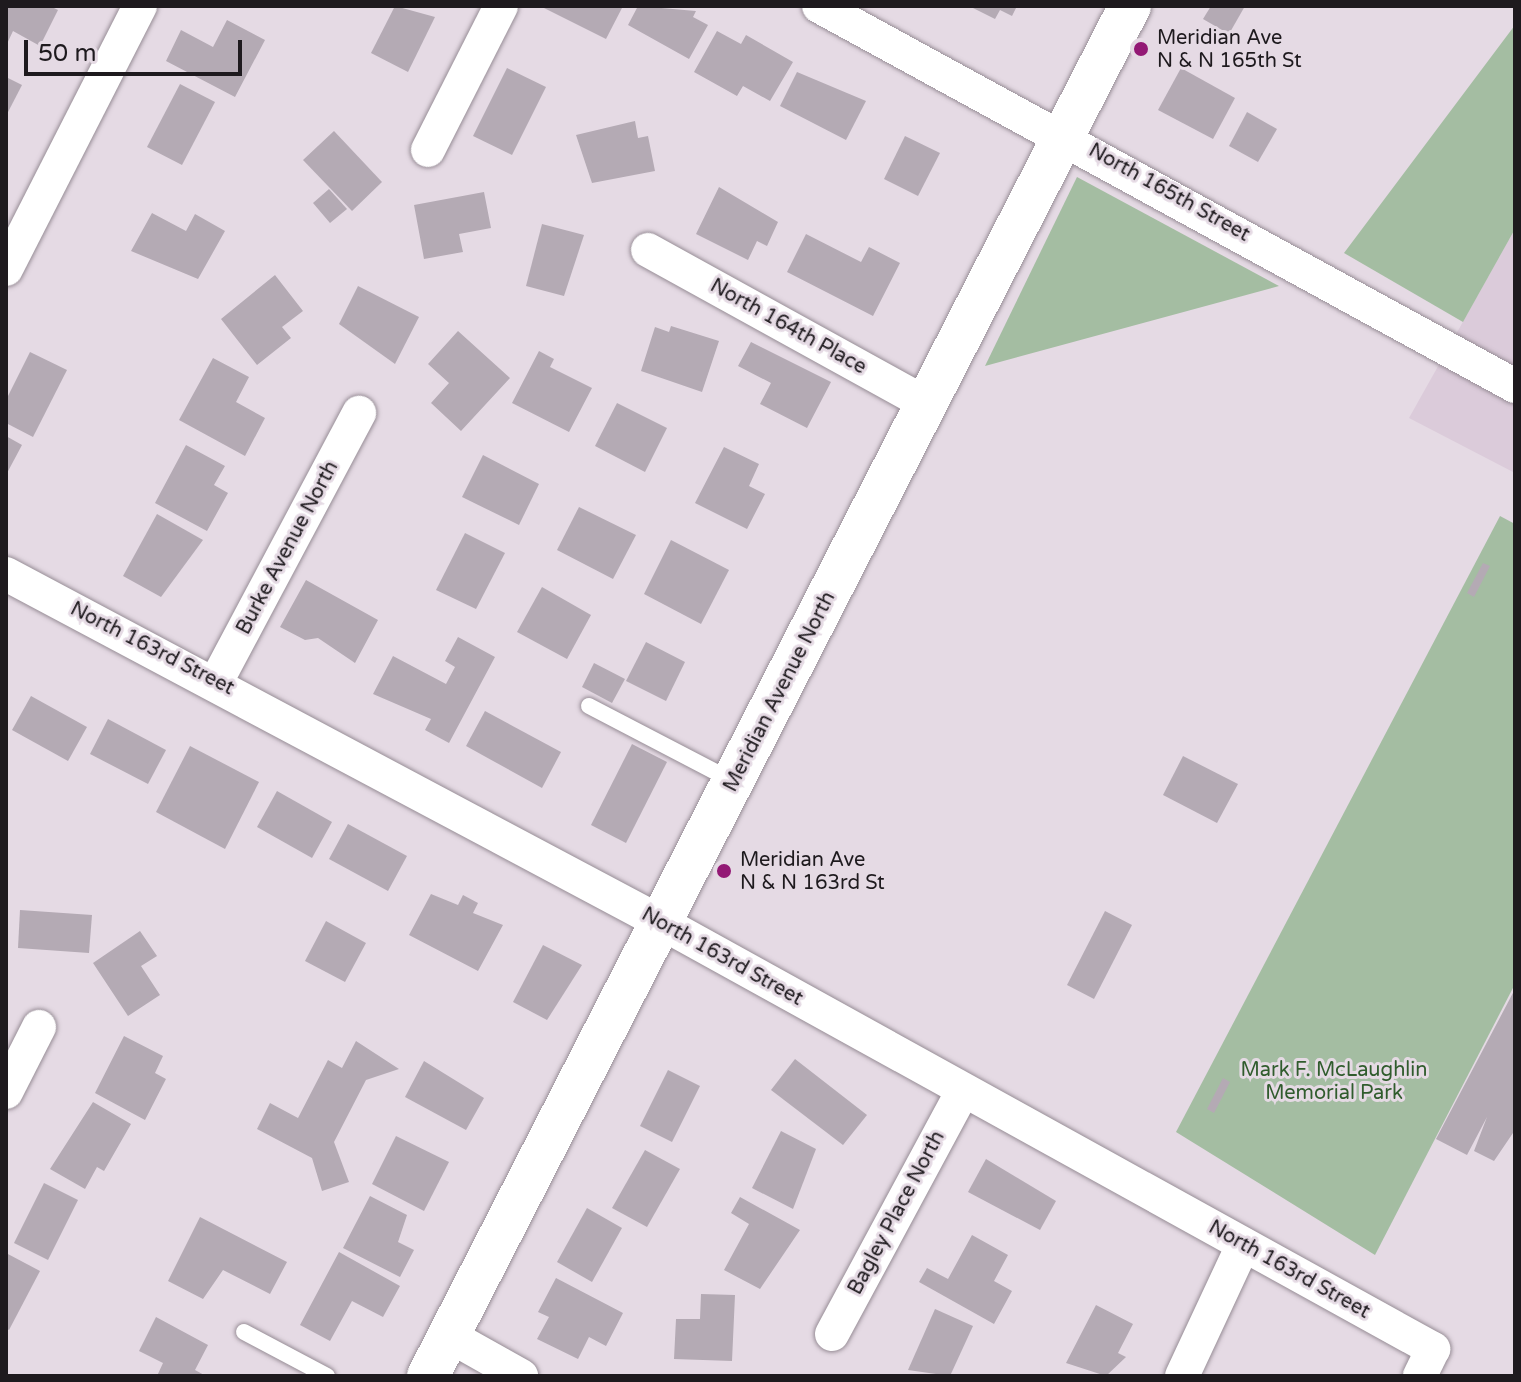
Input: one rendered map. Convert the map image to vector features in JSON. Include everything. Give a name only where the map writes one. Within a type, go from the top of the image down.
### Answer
[{"type":"street","points":[[6,269],[140,6]]},
{"type":"street","points":[[428,150],[501,6]]},
{"type":"street","name":"Meridian Avenue North","points":[[428,1376],[664,924],[1130,6]]},
{"type":"street","name":"North 165th Street","points":[[828,8],[1064,135],[1515,386]]},
{"type":"street","name":"North 164th Place","points":[[648,250],[927,404]]},
{"type":"street","name":"Burke Avenue North","points":[[216,682],[359,413]]},
{"type":"street","name":"North 163rd Street","points":[[6,574],[216,682],[664,924],[1243,1245],[1426,1363]]},
{"type":"street","points":[[6,1092],[39,1027]]},
{"type":"street","name":"Bagley Place North","points":[[832,1334],[963,1091]]},
{"type":"street","points":[[1182,1376],[1243,1245]]},
{"type":"street","points":[[448,1335],[521,1376]]},
{"type":"lane","points":[[589,706],[735,782]]},
{"type":"lane","points":[[244,1332],[327,1376]]},
{"type":"shaded area","points":[[1515,229],[1515,473],[1409,418]]},
{"type":"green space","points":[[1515,25],[1515,229],[1463,322],[1344,253]]},
{"type":"green space","points":[[1077,177],[1279,286],[985,366]]},
{"type":"green space","name":"Mark F. McLaughlin Memorial Park","points":[[1500,516],[1515,524],[1515,984],[1375,1255],[1176,1132]]},
{"type":"building","points":[[6,6],[50,6],[58,10],[40,46],[13,31],[6,46]]},
{"type":"building","points":[[395,6],[435,17],[408,72],[371,53]]},
{"type":"building","points":[[540,6],[623,6],[606,39]]},
{"type":"building","points":[[638,6],[696,11],[693,17],[708,25],[689,59],[628,25]]},
{"type":"building","points":[[969,6],[1017,6],[1012,16],[1000,10],[995,19]]},
{"type":"building","points":[[1211,6],[1245,6],[1229,34],[1203,19]]},
{"type":"building","points":[[227,20],[265,40],[235,97],[166,61],[181,30],[213,47]]},
{"type":"building","points":[[717,31],[741,44],[746,35],[793,62],[770,101],[743,86],[737,96],[694,72]]},
{"type":"building","points":[[507,68],[546,87],[512,155],[473,136]]},
{"type":"building","points":[[1181,68],[1235,98],[1213,139],[1158,110]]},
{"type":"building","points":[[797,72],[866,101],[846,140],[780,106]]},
{"type":"building","points":[[6,77],[22,85],[6,116]]},
{"type":"building","points":[[180,84],[215,102],[182,165],[147,147]]},
{"type":"building","points":[[1247,112],[1277,129],[1258,162],[1229,146]]},
{"type":"building","points":[[635,121],[638,138],[648,136],[655,171],[592,183],[576,135]]},
{"type":"building","points":[[334,131],[382,182],[352,211],[303,160]]},
{"type":"building","points":[[905,136],[940,153],[918,196],[884,179]]},
{"type":"building","points":[[719,187],[778,222],[767,246],[757,241],[748,260],[696,234]]},
{"type":"building","points":[[329,189],[347,209],[330,223],[313,203]]},
{"type":"building","points":[[484,192],[491,228],[459,234],[463,252],[424,259],[414,205]]},
{"type":"building","points":[[152,213],[186,231],[195,214],[225,231],[198,279],[131,251]]},
{"type":"building","points":[[542,224],[584,235],[564,296],[526,286]]},
{"type":"building","points":[[806,234],[861,262],[869,247],[900,263],[873,316],[787,272]]},
{"type":"building","points":[[275,275],[303,311],[282,327],[291,338],[257,365],[221,319]]},
{"type":"building","points":[[358,286],[419,317],[395,364],[339,324]]},
{"type":"building","points":[[671,326],[719,341],[702,392],[641,371],[655,327],[669,332]]},
{"type":"building","points":[[458,331],[510,378],[461,431],[431,403],[449,383],[428,364]]},
{"type":"building","points":[[751,342],[831,382],[807,428],[760,404],[771,383],[738,366]]},
{"type":"building","points":[[539,351],[554,359],[550,367],[592,388],[569,432],[512,403]]},
{"type":"building","points":[[30,352],[67,370],[33,437],[6,423],[6,400]]},
{"type":"building","points":[[213,358],[249,377],[236,402],[265,418],[245,456],[179,420]]},
{"type":"building","points":[[617,403],[667,428],[645,472],[595,446]]},
{"type":"building","points":[[6,436],[22,445],[6,475]]},
{"type":"building","points":[[186,445],[225,466],[214,485],[228,493],[207,531],[155,503]]},
{"type":"building","points":[[724,447],[759,464],[749,486],[765,494],[747,529],[695,503]]},
{"type":"building","points":[[483,455],[539,484],[519,525],[462,497]]},
{"type":"building","points":[[579,507],[636,535],[613,579],[557,550]]},
{"type":"building","points":[[157,514],[203,540],[161,597],[123,576]]},
{"type":"building","points":[[465,533],[505,553],[476,609],[436,590]]},
{"type":"building","points":[[671,540],[729,570],[701,624],[644,594]]},
{"type":"building","points":[[1483,563],[1490,566],[1474,597],[1467,593]]},
{"type":"building","points":[[306,580],[378,620],[355,663],[318,638],[305,640],[280,627]]},
{"type":"building","points":[[542,587],[591,615],[567,659],[517,632]]},
{"type":"building","points":[[458,637],[495,657],[449,743],[425,730],[431,719],[373,694],[393,656],[446,684],[455,667],[445,661]]},
{"type":"building","points":[[646,642],[685,662],[666,701],[626,681]]},
{"type":"building","points":[[594,663],[625,679],[612,703],[582,687]]},
{"type":"building","points":[[31,696],[87,727],[68,761],[12,730]]},
{"type":"building","points":[[485,711],[561,752],[542,788],[466,746]]},
{"type":"building","points":[[108,719],[166,750],[148,784],[90,754]]},
{"type":"building","points":[[632,744],[667,762],[626,843],[591,825]]},
{"type":"building","points":[[190,746],[259,782],[225,849],[156,812]]},
{"type":"building","points":[[1183,756],[1238,784],[1217,823],[1163,795]]},
{"type":"building","points":[[277,791],[332,822],[312,858],[257,827]]},
{"type":"building","points":[[348,824],[407,856],[388,891],[329,859]]},
{"type":"building","points":[[431,894],[458,905],[463,895],[478,903],[473,913],[503,925],[478,971],[409,935]]},
{"type":"building","points":[[20,910],[92,915],[89,953],[18,948]]},
{"type":"building","points":[[1105,911],[1132,925],[1094,999],[1067,985]]},
{"type":"building","points":[[326,921],[366,943],[345,982],[305,961]]},
{"type":"building","points":[[140,931],[157,956],[141,966],[160,995],[128,1016],[93,963]]},
{"type":"building","points":[[543,945],[582,965],[547,1020],[513,1002]]},
{"type":"building","points":[[1515,989],[1515,1130],[1494,1161],[1474,1151],[1487,1117],[1467,1155],[1436,1139]]},
{"type":"building","points":[[124,1036],[163,1056],[155,1073],[166,1079],[145,1120],[95,1093]]},
{"type":"building","points":[[356,1041],[399,1069],[366,1080],[334,1142],[349,1182],[322,1191],[312,1158],[257,1129],[270,1103],[298,1118],[328,1060],[342,1068]]},
{"type":"building","points":[[795,1059],[867,1115],[843,1145],[771,1090]]},
{"type":"building","points":[[424,1061],[484,1098],[466,1130],[405,1097]]},
{"type":"building","points":[[668,1070],[700,1086],[672,1142],[640,1126]]},
{"type":"building","points":[[1223,1078],[1230,1082],[1214,1113],[1207,1109]]},
{"type":"building","points":[[93,1102],[131,1124],[104,1171],[97,1167],[85,1189],[50,1169]]},
{"type":"building","points":[[781,1131],[816,1149],[793,1209],[752,1188]]},
{"type":"building","points":[[396,1136],[449,1162],[424,1211],[372,1184]]},
{"type":"building","points":[[645,1150],[680,1169],[647,1227],[612,1208]]},
{"type":"building","points":[[986,1159],[1056,1201],[1040,1230],[968,1192]]},
{"type":"building","points":[[44,1183],[78,1200],[48,1260],[14,1243]]},
{"type":"building","points":[[370,1196],[407,1215],[398,1242],[414,1250],[400,1277],[343,1248]]},
{"type":"building","points":[[740,1197],[800,1230],[760,1289],[724,1270],[749,1224],[731,1213]]},
{"type":"building","points":[[587,1208],[622,1228],[592,1282],[557,1262]]},
{"type":"building","points":[[200,1217],[287,1262],[270,1294],[223,1270],[203,1299],[168,1281]]},
{"type":"building","points":[[972,1235],[1008,1255],[994,1281],[1012,1291],[994,1324],[919,1282],[927,1268],[948,1279]]},
{"type":"building","points":[[339,1252],[400,1286],[383,1317],[352,1301],[330,1341],[300,1325]]},
{"type":"building","points":[[6,1253],[40,1271],[9,1330],[6,1328]]},
{"type":"building","points":[[556,1278],[623,1313],[606,1346],[589,1337],[578,1359],[537,1339],[549,1317],[538,1312]]},
{"type":"building","points":[[701,1294],[735,1295],[732,1361],[674,1359],[676,1319],[700,1319]]},
{"type":"building","points":[[1096,1305],[1133,1324],[1118,1353],[1126,1357],[1106,1376],[1066,1363]]},
{"type":"building","points":[[935,1309],[973,1326],[950,1376],[908,1370]]},
{"type":"building","points":[[156,1317],[208,1345],[195,1370],[206,1376],[157,1376],[163,1363],[139,1351]]},
{"type":"place","name":"Meridian Ave N & N 165th St","points":[[1141,49]]},
{"type":"place","name":"Meridian Ave N & N 163rd St","points":[[724,871]]}]
